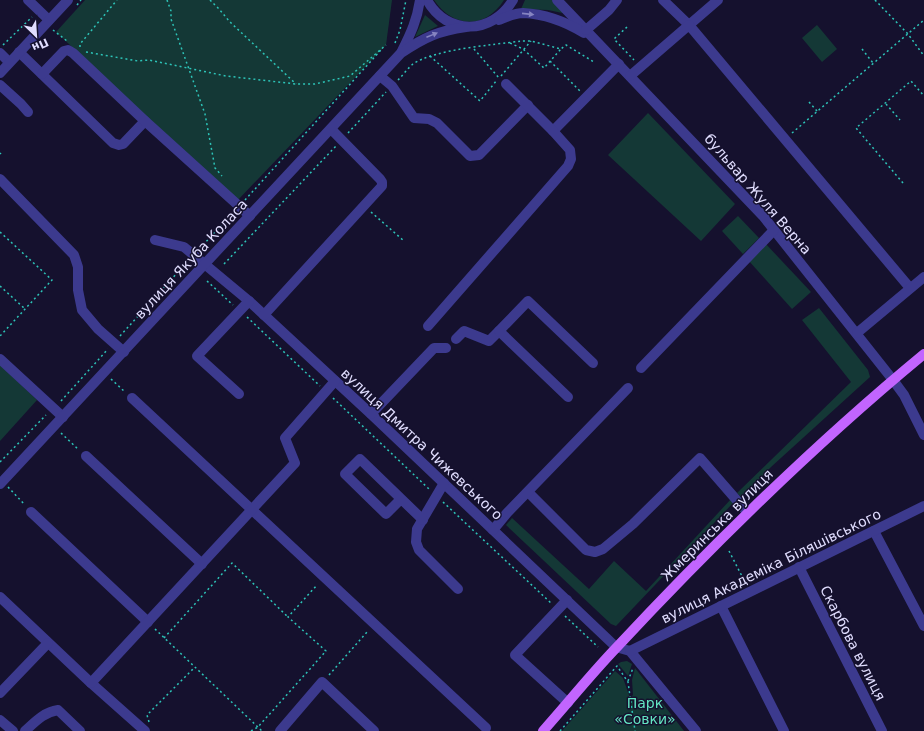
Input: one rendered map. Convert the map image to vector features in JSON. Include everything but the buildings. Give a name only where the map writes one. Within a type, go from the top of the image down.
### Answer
[{"type":"main road","name":"Жмеринська вулиця","points":[[543,731],[616,647],[747,512],[793,469],[924,354]]},
{"type":"street","points":[[28,0],[39,10],[47,23]]},
{"type":"street","points":[[0,72],[68,0]]},
{"type":"street","name":"вулиця Якуба Коласа","points":[[1,483],[380,76],[397,50],[414,29],[418,16],[420,0]]},
{"type":"street","points":[[427,0],[431,8],[443,19],[456,25],[466,27]]},
{"type":"street","points":[[490,22],[504,12],[513,0]]},
{"type":"street","name":"бульвар Жуля Верна","points":[[557,0],[763,216],[857,333],[904,395],[924,436]]},
{"type":"street","points":[[588,33],[617,0]]},
{"type":"street","points":[[663,0],[689,25],[910,288]]},
{"type":"street","points":[[630,76],[718,0]]},
{"type":"street","name":"бульвар Жуля Верна","points":[[490,22],[523,13],[537,15],[569,24],[588,33]]},
{"type":"street","name":"вулиця Якуба Коласа","points":[[397,50],[439,32],[466,27],[475,27],[490,22]]},
{"type":"street","points":[[42,74],[64,51],[68,50],[73,53],[144,121],[250,216]]},
{"type":"street","points":[[19,52],[113,143],[119,145],[122,144],[144,121]]},
{"type":"street","points":[[0,53],[10,62]]},
{"type":"street","points":[[553,131],[619,64]]},
{"type":"street","points":[[380,76],[392,86],[414,118],[429,119],[437,123],[470,156],[479,155],[528,105]]},
{"type":"street","points":[[428,326],[568,166],[571,159],[570,150],[528,105],[503,81]]},
{"type":"street","points":[[0,85],[28,112]]},
{"type":"street","points":[[264,315],[382,186],[382,182],[331,129]]},
{"type":"street","points":[[0,179],[74,254],[78,267],[78,290],[82,310],[113,343],[124,352]]},
{"type":"street","points":[[641,368],[774,230]]},
{"type":"street","name":"вулиця Дмитра Чижевського","points":[[155,240],[184,247],[249,301],[372,414],[616,647]]},
{"type":"street","points":[[857,333],[924,277]]},
{"type":"street","points":[[239,394],[197,356],[249,301]]},
{"type":"street","points":[[456,339],[464,331],[489,341],[528,301],[593,363]]},
{"type":"street","points":[[499,331],[568,397]]},
{"type":"street","points":[[372,414],[434,348],[446,348]]},
{"type":"street","points":[[0,359],[63,417]]},
{"type":"street","points":[[91,683],[295,463],[284,438],[335,381]]},
{"type":"street","points":[[493,530],[628,388]]},
{"type":"street","points":[[132,398],[486,728]]},
{"type":"street","points":[[86,456],[202,564]]},
{"type":"street","points":[[528,492],[586,550],[595,552],[603,549],[633,524],[700,458],[747,512]]},
{"type":"street","points":[[401,499],[386,514],[345,474],[360,459],[423,520]]},
{"type":"street","points":[[444,483],[418,529],[416,542],[419,550],[458,589]]},
{"type":"street","name":"вулиця Академіка Біляшівського","points":[[630,651],[924,506]]},
{"type":"street","points":[[31,512],[148,622]]},
{"type":"street","points":[[874,531],[924,626]]},
{"type":"street","name":"Скарбова вулиця","points":[[799,567],[882,731]]},
{"type":"street","points":[[0,597],[91,683],[148,728]]},
{"type":"street","points":[[567,600],[515,655],[568,703]]},
{"type":"street","points":[[721,606],[784,731]]},
{"type":"street","points":[[0,693],[48,643]]},
{"type":"street","points":[[616,647],[630,651],[696,731]]},
{"type":"street","points":[[280,731],[322,682],[374,731]]},
{"type":"street","points":[[26,731],[40,717],[50,711],[58,710],[80,731]]},
{"type":"street","points":[[0,720],[13,731]]},
{"type":"path","points":[[117,0],[80,44],[80,50],[138,61],[149,60],[226,76],[296,84],[316,84],[350,76],[386,45],[203,245]]},
{"type":"path","points":[[167,0],[171,11],[171,19],[205,114],[215,168],[222,176]]},
{"type":"path","points":[[210,0],[230,22],[296,84]]},
{"type":"path","points":[[397,50],[406,0]]},
{"type":"path","points":[[875,0],[908,34],[924,56]]},
{"type":"path","points":[[0,49],[39,10]]},
{"type":"path","points":[[784,139],[924,20]]},
{"type":"path","points":[[47,23],[68,41]]},
{"type":"path","points":[[626,27],[614,39],[640,67]]},
{"type":"path","points":[[430,56],[480,101],[503,81],[523,49],[531,41]]},
{"type":"path","points":[[224,264],[413,64],[430,56],[445,52],[510,43],[531,41],[561,49]]},
{"type":"path","points":[[510,43],[523,49],[544,68],[566,45],[594,62]]},
{"type":"path","points":[[474,48],[503,81]]},
{"type":"path","points":[[862,48],[874,63]]},
{"type":"path","points":[[550,61],[586,98]]},
{"type":"path","points":[[903,183],[856,128],[911,81],[924,96]]},
{"type":"path","points":[[810,102],[817,111]]},
{"type":"path","points":[[885,103],[900,120]]},
{"type":"path","points":[[364,206],[404,241]]},
{"type":"path","points":[[0,232],[52,280],[0,336]]},
{"type":"path","points":[[0,462],[60,402],[187,262]]},
{"type":"path","points":[[207,281],[598,647]]},
{"type":"path","points":[[0,286],[25,309]]},
{"type":"path","points":[[111,379],[132,398]]},
{"type":"path","points":[[60,432],[86,456]]},
{"type":"path","points":[[1,483],[31,512]]},
{"type":"path","points":[[729,551],[750,592]]},
{"type":"path","points":[[164,638],[232,563],[326,651],[258,727],[252,731]]},
{"type":"path","points":[[288,617],[324,577]]},
{"type":"path","points":[[148,622],[262,731]]},
{"type":"path","points":[[322,682],[374,624]]},
{"type":"path","points":[[628,682],[634,664]]},
{"type":"path","points":[[560,731],[617,666],[628,682],[635,731]]},
{"type":"path","points":[[148,728],[146,715],[195,667]]},
{"type":"green space","points":[[85,0],[392,0],[386,45],[237,201],[56,32]]},
{"type":"green space","points":[[434,0],[504,0],[488,17],[479,21],[469,22],[450,16]]},
{"type":"green space","points":[[525,0],[552,0],[567,14],[548,10],[521,9]]},
{"type":"green space","points":[[425,15],[438,26],[415,37]]},
{"type":"green space","points":[[817,25],[837,49],[822,62],[802,38]]},
{"type":"green space","points":[[648,113],[735,204],[701,241],[608,155]]},
{"type":"green space","points":[[738,216],[759,238],[743,254],[722,231]]},
{"type":"green space","points":[[765,243],[811,292],[792,309],[748,260]]},
{"type":"green space","points":[[819,308],[868,370],[870,377],[771,467],[741,497],[737,493],[851,382],[802,320]]},
{"type":"green space","points":[[0,365],[37,400],[0,441]]},
{"type":"green space","points":[[731,499],[733,503],[616,626],[611,624],[506,525],[512,518],[589,589],[614,561],[646,591]]},
{"type":"green space","points":[[627,661],[632,664],[628,676],[618,664]]},
{"type":"green space","name":"Парк «Совки»","points":[[635,668],[684,731],[562,731],[615,671],[623,678],[630,698],[633,695],[632,680]]}]
